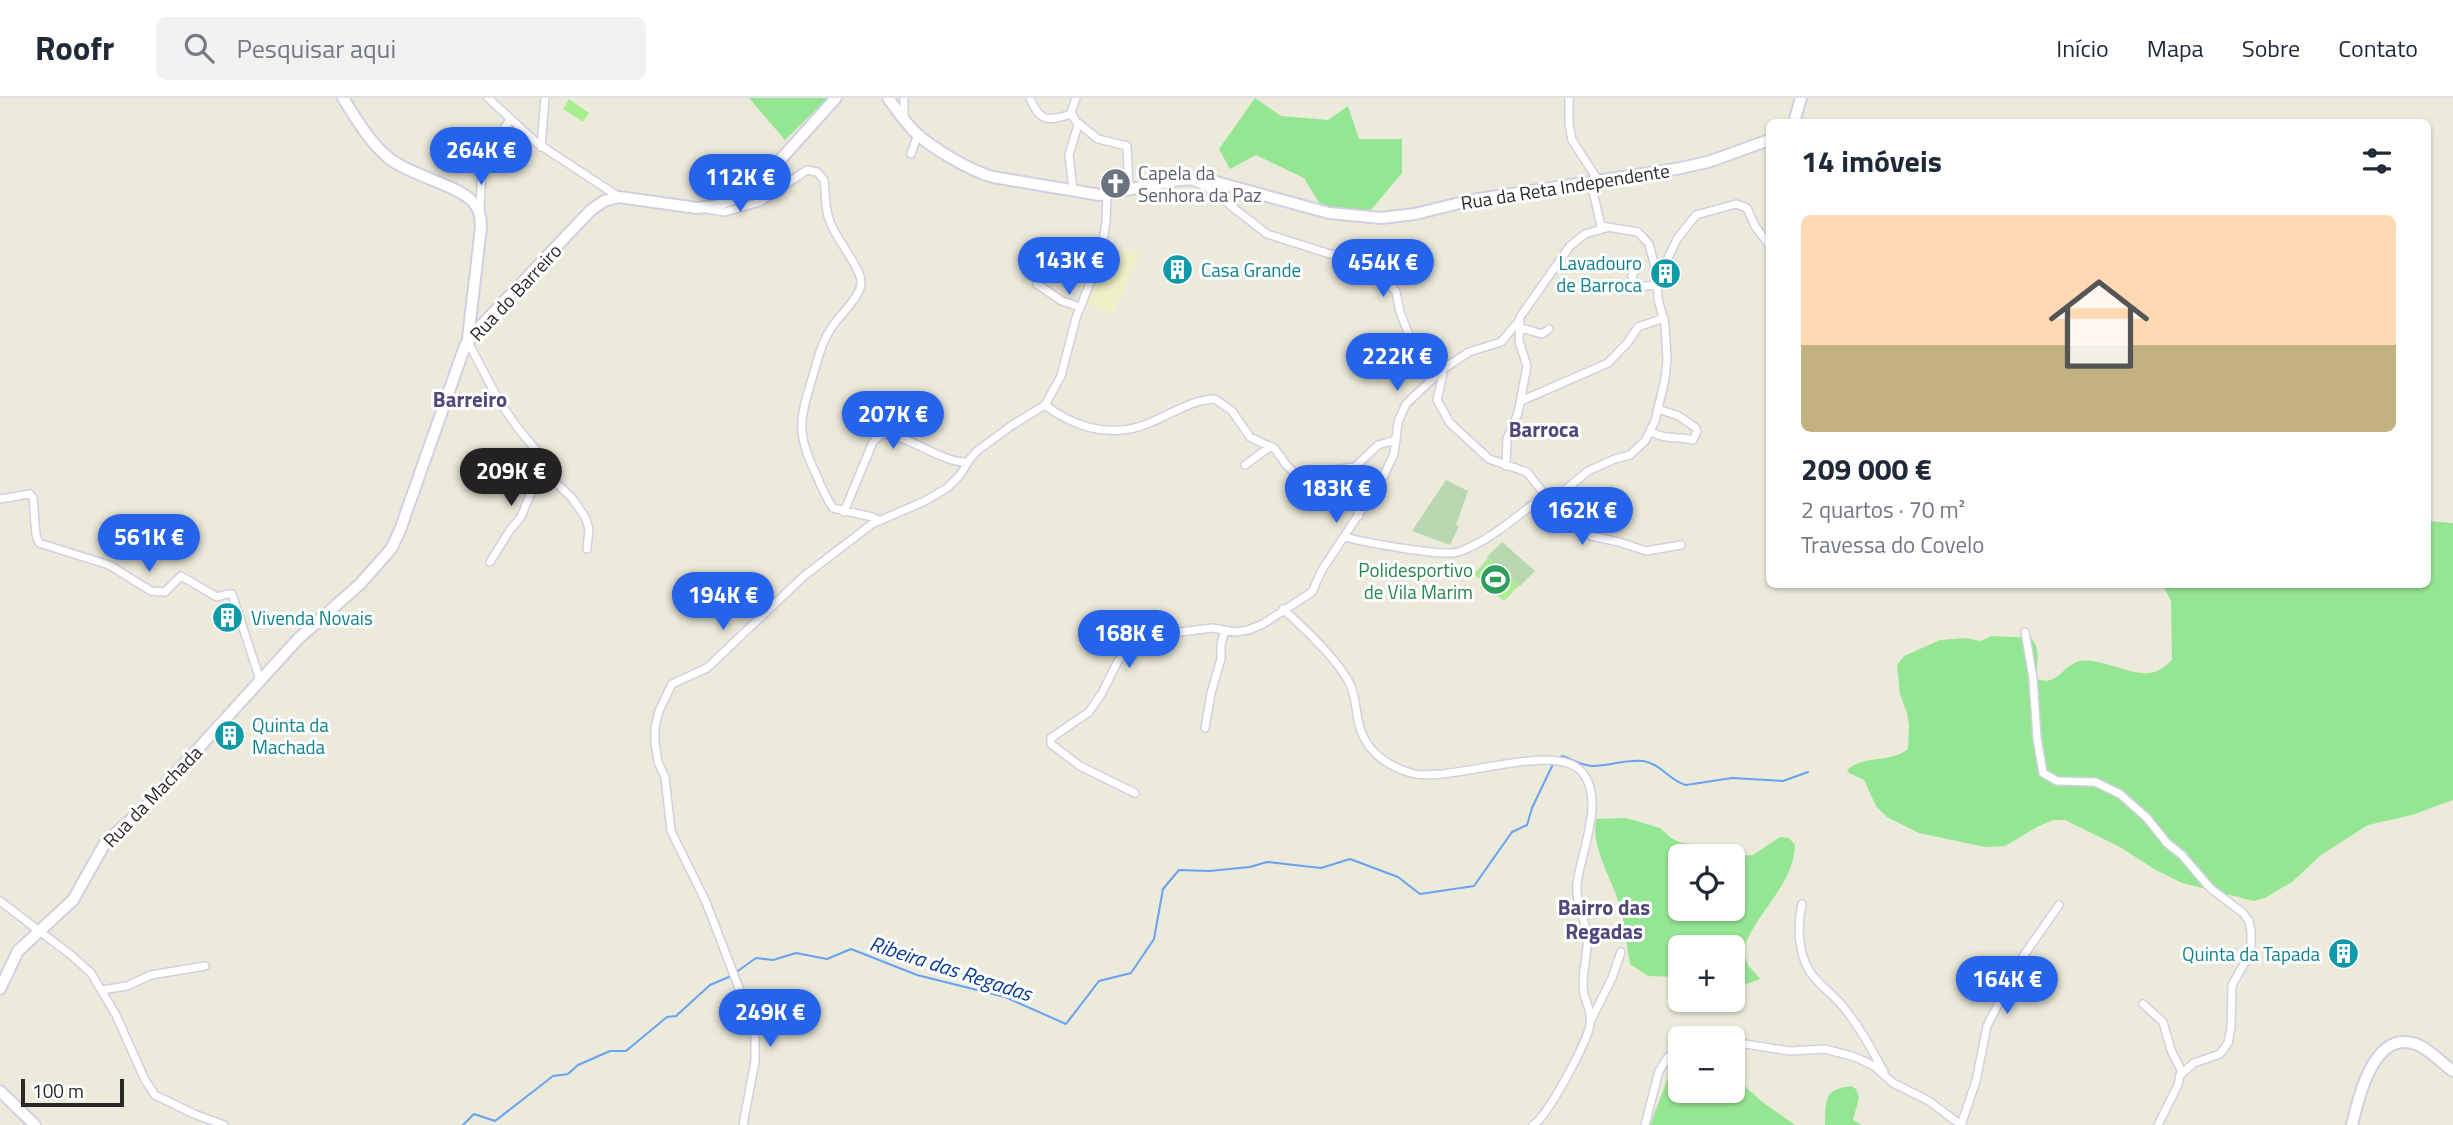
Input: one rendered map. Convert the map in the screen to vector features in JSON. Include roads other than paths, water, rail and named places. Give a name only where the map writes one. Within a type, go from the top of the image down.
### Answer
[{"type":"street","points":[[343,98],[364,132],[390,159],[408,171],[468,197],[480,215]]},
{"type":"street","points":[[488,98],[541,146],[619,197],[725,212],[772,195],[807,170],[817,172],[824,180],[828,218],[859,271],[861,285],[859,295],[840,314],[823,340],[802,411],[800,428],[806,453],[835,510],[878,520]]},
{"type":"street","points":[[541,146],[545,98]]},
{"type":"street","points":[[700,208],[731,200],[755,186],[836,98]]},
{"type":"street","points":[[743,1125],[754,1071],[756,1044],[753,1023],[706,902],[671,831],[665,777],[658,762],[655,744],[659,711],[672,684],[707,668],[798,581],[878,520],[939,494],[955,481],[977,451],[1045,405],[1063,370],[1080,307],[1100,258],[1107,222],[1107,194],[1092,194],[988,176],[918,134],[888,98]]},
{"type":"street","points":[[904,98],[904,120]]},
{"type":"street","points":[[1030,98],[1036,113],[1041,117],[1054,119],[1072,114]]},
{"type":"street","points":[[1076,98],[1071,107],[1078,123],[1098,139],[1127,146],[1129,188]]},
{"type":"street","points":[[1552,501],[1588,471],[1615,458],[1630,455],[1645,441],[1658,409],[1667,364],[1657,271],[1648,244],[1642,234],[1600,224],[1595,183],[1572,140],[1569,98]]},
{"type":"street","points":[[1795,119],[1801,98]]},
{"type":"street","points":[[510,120],[482,164],[480,236],[467,342],[499,401],[549,465],[555,482],[572,498],[587,521],[587,549]]},
{"type":"street","points":[[1073,189],[1069,155],[1078,123]]},
{"type":"street","points":[[911,154],[918,134]]},
{"type":"street","name":"Rua da Reta Independente","points":[[1107,194],[1186,179],[1210,179],[1341,215],[1381,218],[1472,200],[1595,183],[1709,162],[1766,141]]},
{"type":"street","points":[[1186,179],[1208,188],[1267,234],[1330,254],[1363,259],[1375,265],[1395,292],[1415,350],[1443,369]]},
{"type":"street","name":"Rua do Barreiro","points":[[400,530],[467,342],[591,210],[604,201],[619,197]]},
{"type":"street","points":[[1657,271],[1666,262],[1677,239],[1694,217],[1737,204],[1748,208],[1757,230],[1766,241]]},
{"type":"street","points":[[1136,793],[1080,766],[1051,744],[1050,739],[1093,708],[1118,661],[1127,652],[1160,636],[1173,633],[1209,628],[1238,632],[1252,629],[1315,589],[1322,570],[1382,479],[1394,454],[1404,407],[1443,369],[1469,352],[1501,342],[1518,324],[1535,292],[1570,246],[1585,234],[1610,228]]},
{"type":"street","points":[[1634,271],[1634,287],[1658,285]]},
{"type":"street","points":[[1037,284],[1062,302],[1080,307]]},
{"type":"street","points":[[1521,401],[1606,364],[1629,342],[1638,327],[1664,318]]},
{"type":"street","points":[[1518,324],[1542,334],[1549,329]]},
{"type":"street","points":[[1506,466],[1507,439],[1521,401],[1527,364],[1520,347],[1518,324]]},
{"type":"street","points":[[1443,369],[1437,400],[1446,418],[1489,459],[1528,472],[1545,495],[1594,538],[1619,542],[1646,551],[1681,545]]},
{"type":"street","points":[[1045,405],[1074,423],[1118,430],[1138,427],[1198,402],[1215,400],[1232,411],[1252,439],[1271,446],[1296,474],[1357,467],[1378,444],[1396,440]]},
{"type":"street","points":[[1651,431],[1661,437],[1677,436],[1693,440],[1697,433],[1696,428],[1682,418],[1658,409]]},
{"type":"street","points":[[844,512],[873,442],[881,434],[922,446],[955,461],[968,462]]},
{"type":"street","points":[[1245,465],[1271,446]]},
{"type":"street","points":[[491,562],[521,517],[533,487],[549,465]]},
{"type":"street","points":[[1338,469],[1359,516]]},
{"type":"street","points":[[0,499],[30,494],[39,544],[111,566],[150,591],[165,592],[181,576],[217,597],[232,594],[260,680]]},
{"type":"street","points":[[1345,537],[1377,545],[1455,553],[1509,522],[1545,495]]},
{"type":"street","name":"Rua da Machada","points":[[0,989],[18,951],[77,894],[104,842],[137,815],[298,639],[360,584],[391,549],[400,530]]},
{"type":"street","points":[[1283,609],[1309,632],[1348,681],[1352,688],[1362,736],[1379,758],[1393,766],[1428,776],[1549,760],[1577,768],[1583,773],[1588,784],[1592,808],[1576,888],[1587,933],[1584,982],[1591,1019],[1590,1029],[1542,1117],[1533,1125]]},
{"type":"street","points":[[1205,728],[1225,630]]},
{"type":"street","points":[[2025,632],[2033,678],[2037,738],[2043,773],[2057,781],[2095,782],[2120,794],[2150,821],[2210,888],[2243,913],[2250,923],[2251,952],[2236,975],[2232,987],[2231,1028],[2227,1046],[2220,1054],[2192,1064],[2181,1074],[2158,1125]]},
{"type":"street","points":[[0,901],[85,967],[116,1015],[149,1088],[155,1095],[224,1125]]},
{"type":"street","points":[[1802,904],[1798,921],[1805,963],[1811,974],[1849,1015],[1888,1079]]},
{"type":"street","points":[[1745,1044],[1790,1051],[1817,1049],[1840,1052],[1867,1062],[1888,1079],[1928,1101],[1961,1125],[1975,1085],[1986,1026],[2024,955],[2059,905]]},
{"type":"street","points":[[1591,1019],[1612,978],[1621,952]]},
{"type":"street","points":[[102,990],[127,986],[151,975],[205,966]]},
{"type":"street","points":[[2143,1004],[2163,1022],[2181,1074]]},
{"type":"street","points":[[2352,1125],[2365,1078],[2389,1048],[2412,1042],[2453,1071]]},
{"type":"street","points":[[1645,1125],[1659,1070],[1668,1057]]},
{"type":"street","points":[[0,1091],[35,1125]]},
{"type":"waterway","name":"Ribeira das Regadas","points":[[1556,760],[1562,756],[1593,766],[1643,761],[1655,765],[1686,785],[1732,778],[1783,781],[1808,772]]},
{"type":"waterway","name":"Ribeira das Regadas","points":[[735,973],[756,958],[773,960],[796,953],[827,959],[851,949],[917,975],[1005,997],[1066,1024],[1099,981],[1131,973],[1154,939],[1163,889],[1179,870],[1209,871],[1250,867],[1267,862],[1321,868],[1350,859],[1398,877],[1420,894],[1474,886],[1512,832],[1527,825],[1553,764]]},
{"type":"waterway","name":"Ribeira das Regadas","points":[[463,1125],[474,1114],[495,1121],[553,1076],[568,1074],[578,1065],[610,1051],[626,1051],[667,1017],[676,1016],[710,985],[731,976]]},
{"type":"place","name":"Capela da Senhora da Paz","points":[[1115,183]]},
{"type":"place","name":"Casa Grande","points":[[1178,269]]},
{"type":"place","name":"Lavadouro de Barroca","points":[[1665,273]]},
{"type":"place","name":"Polidesportivo de Vila Marim","points":[[1496,580]]},
{"type":"place","name":"Vivenda Novais","points":[[228,617]]},
{"type":"place","name":"Quinta da Machada","points":[[229,735]]},
{"type":"place","name":"Quinta da Tapada","points":[[2343,953]]},
{"type":"district","name":"Barreiro","points":[[470,399]]},
{"type":"district","name":"Barroca","points":[[1544,429]]},
{"type":"district","name":"Bairro das Regadas","points":[[1604,919]]}]
